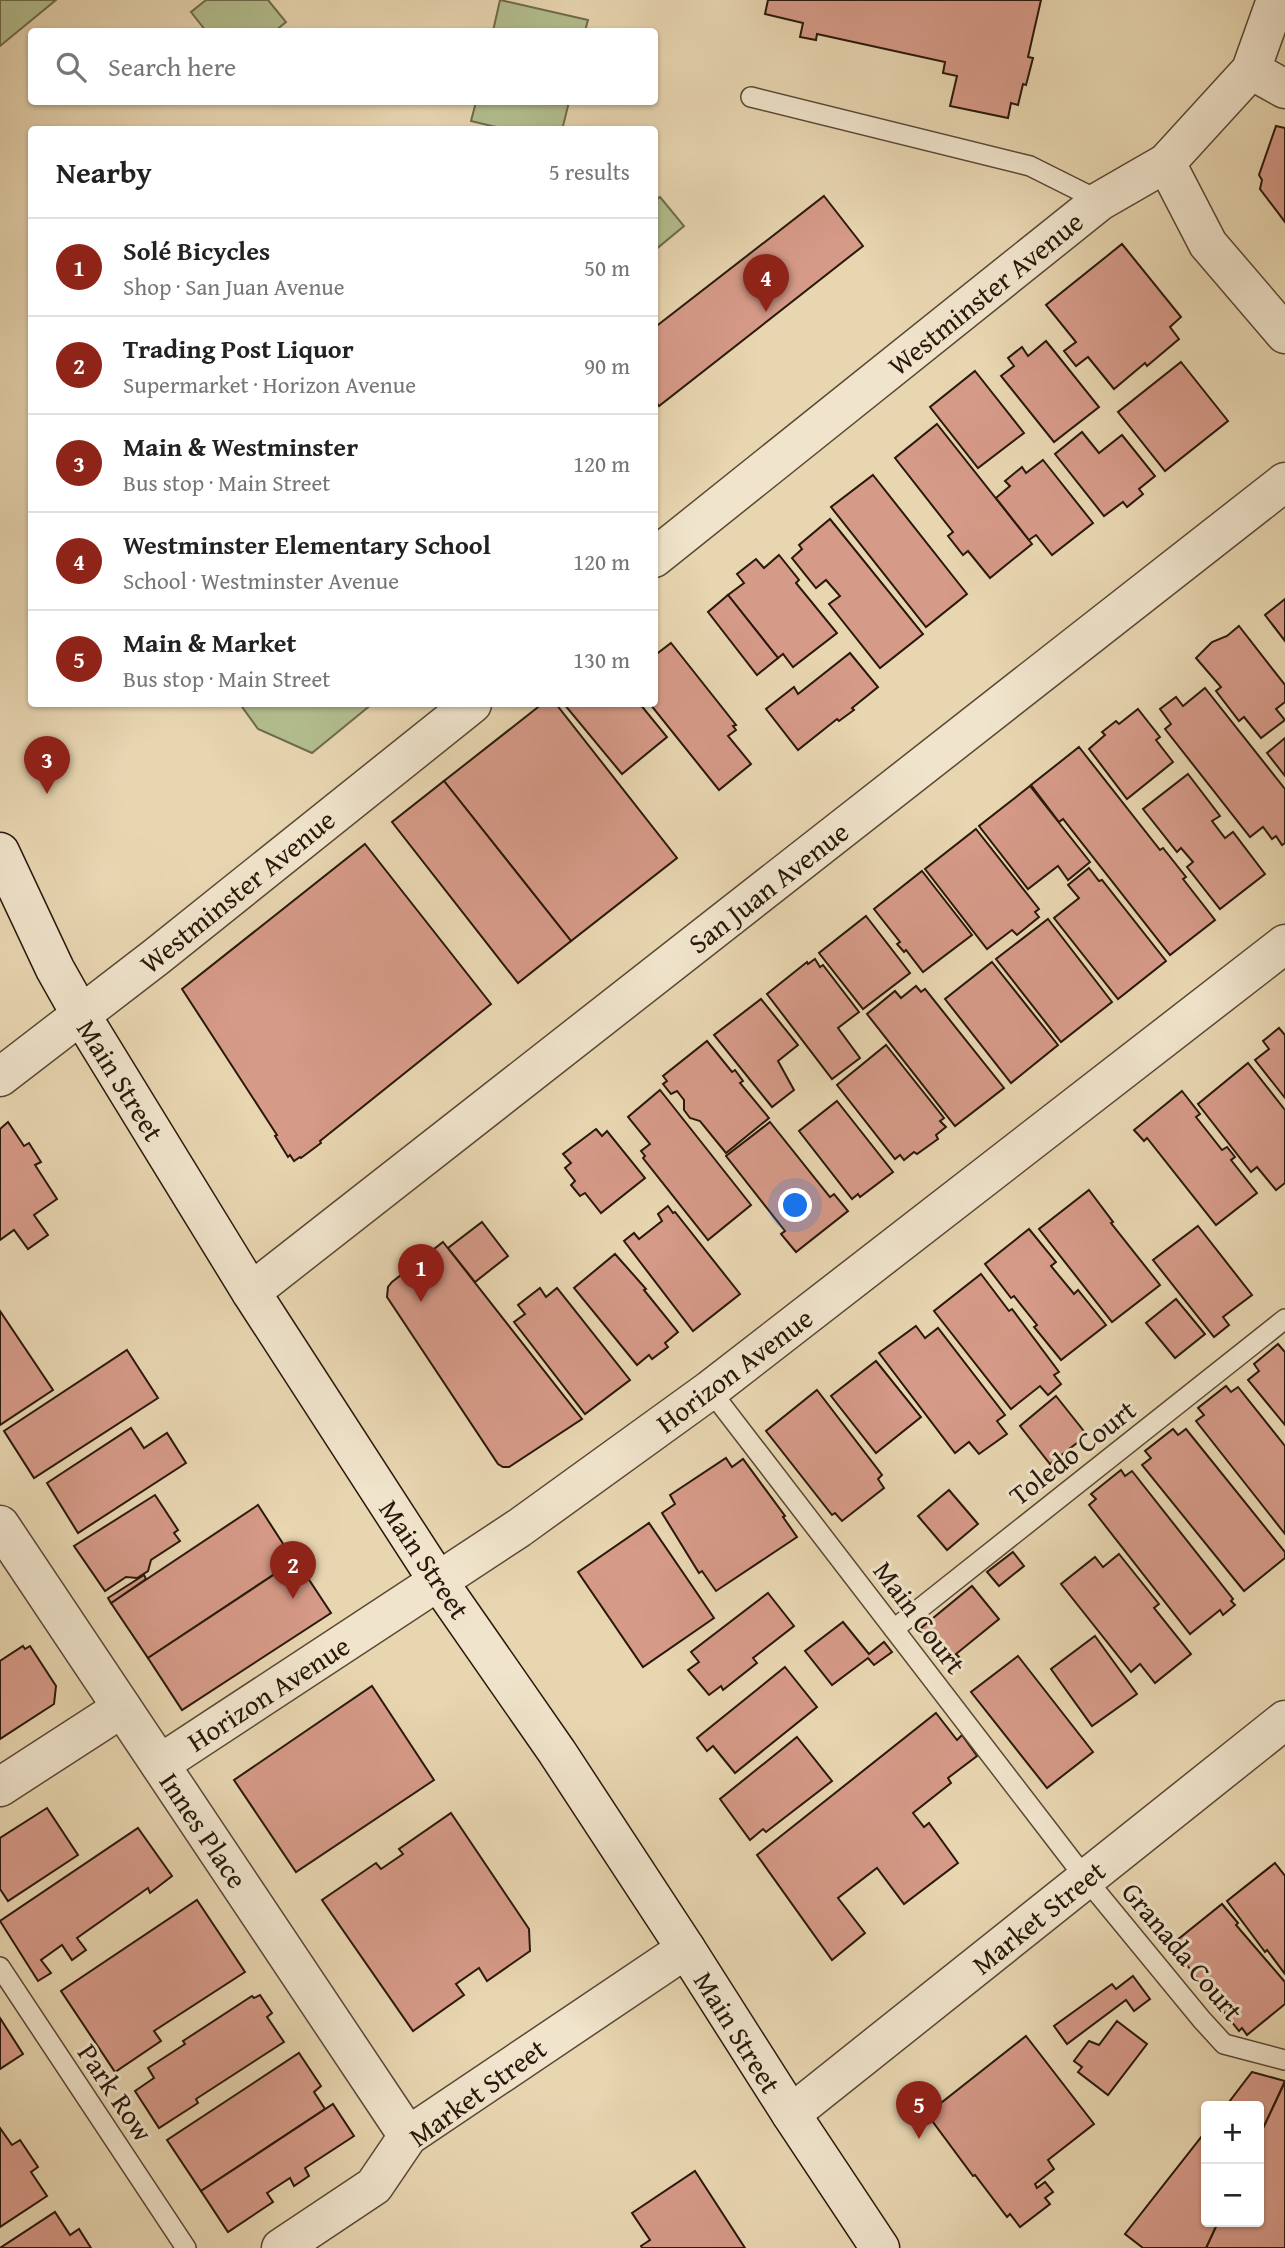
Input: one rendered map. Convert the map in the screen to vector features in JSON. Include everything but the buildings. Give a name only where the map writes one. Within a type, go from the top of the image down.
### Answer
[{"type":"street","name":"Westminster Avenue","points":[[658,555],[1100,201],[1166,163],[1251,70],[1276,0]]},
{"type":"street","points":[[1251,70],[1285,89]]},
{"type":"street","points":[[1166,163],[1208,244],[1285,334]]},
{"type":"street","name":"San Juan Avenue","points":[[251,1292],[1285,482]]},
{"type":"street","name":"Westminster Avenue","points":[[0,1077],[468,707]]},
{"type":"street","name":"Main Street","points":[[0,852],[55,969],[81,1015],[251,1292],[438,1581],[557,1752],[880,2248]]},
{"type":"street","name":"Horizon Avenue","points":[[160,1764],[524,1525],[710,1390],[1285,944]]},
{"type":"street","name":"Innes Place","points":[[0,1525],[408,2136]]},
{"type":"street","points":[[0,1787],[122,1708]]},
{"type":"street","name":"Market Street","points":[[791,2114],[1285,1720]]},
{"type":"street","name":"Market Street","points":[[281,2248],[374,2186],[408,2136],[686,1949]]},
{"type":"lane","points":[[751,97],[1030,166],[1100,201]]},
{"type":"lane","name":"Toledo Court","points":[[894,1629],[1285,1320]]},
{"type":"lane","name":"Main Court","points":[[710,1390],[1086,1879]]},
{"type":"lane","name":"Granada Court","points":[[1086,1879],[1224,2044],[1285,2060]]},
{"type":"lane","name":"Park Row","points":[[0,1968],[186,2248]]},
{"type":"green space","points":[[0,0],[56,0],[0,46]]},
{"type":"green space","points":[[206,0],[268,0],[286,22],[279,28],[204,28],[191,12]]},
{"type":"green space","points":[[500,0],[588,20],[586,28],[494,28]]},
{"type":"green space","points":[[475,105],[568,105],[563,126],[492,126],[471,121]]},
{"type":"green space","points":[[660,197],[684,226],[658,248]]},
{"type":"green space","points":[[242,707],[368,707],[312,753],[258,729]]},
{"type":"place","name":"Westminster Elementary School","points":[[766,312]]},
{"type":"place","name":"Main & Westminster","points":[[47,794]]},
{"type":"place","name":"Solé Bicycles","points":[[421,1302]]},
{"type":"place","name":"Trading Post Liquor","points":[[293,1599]]},
{"type":"place","name":"Main & Market","points":[[919,2139]]}]
